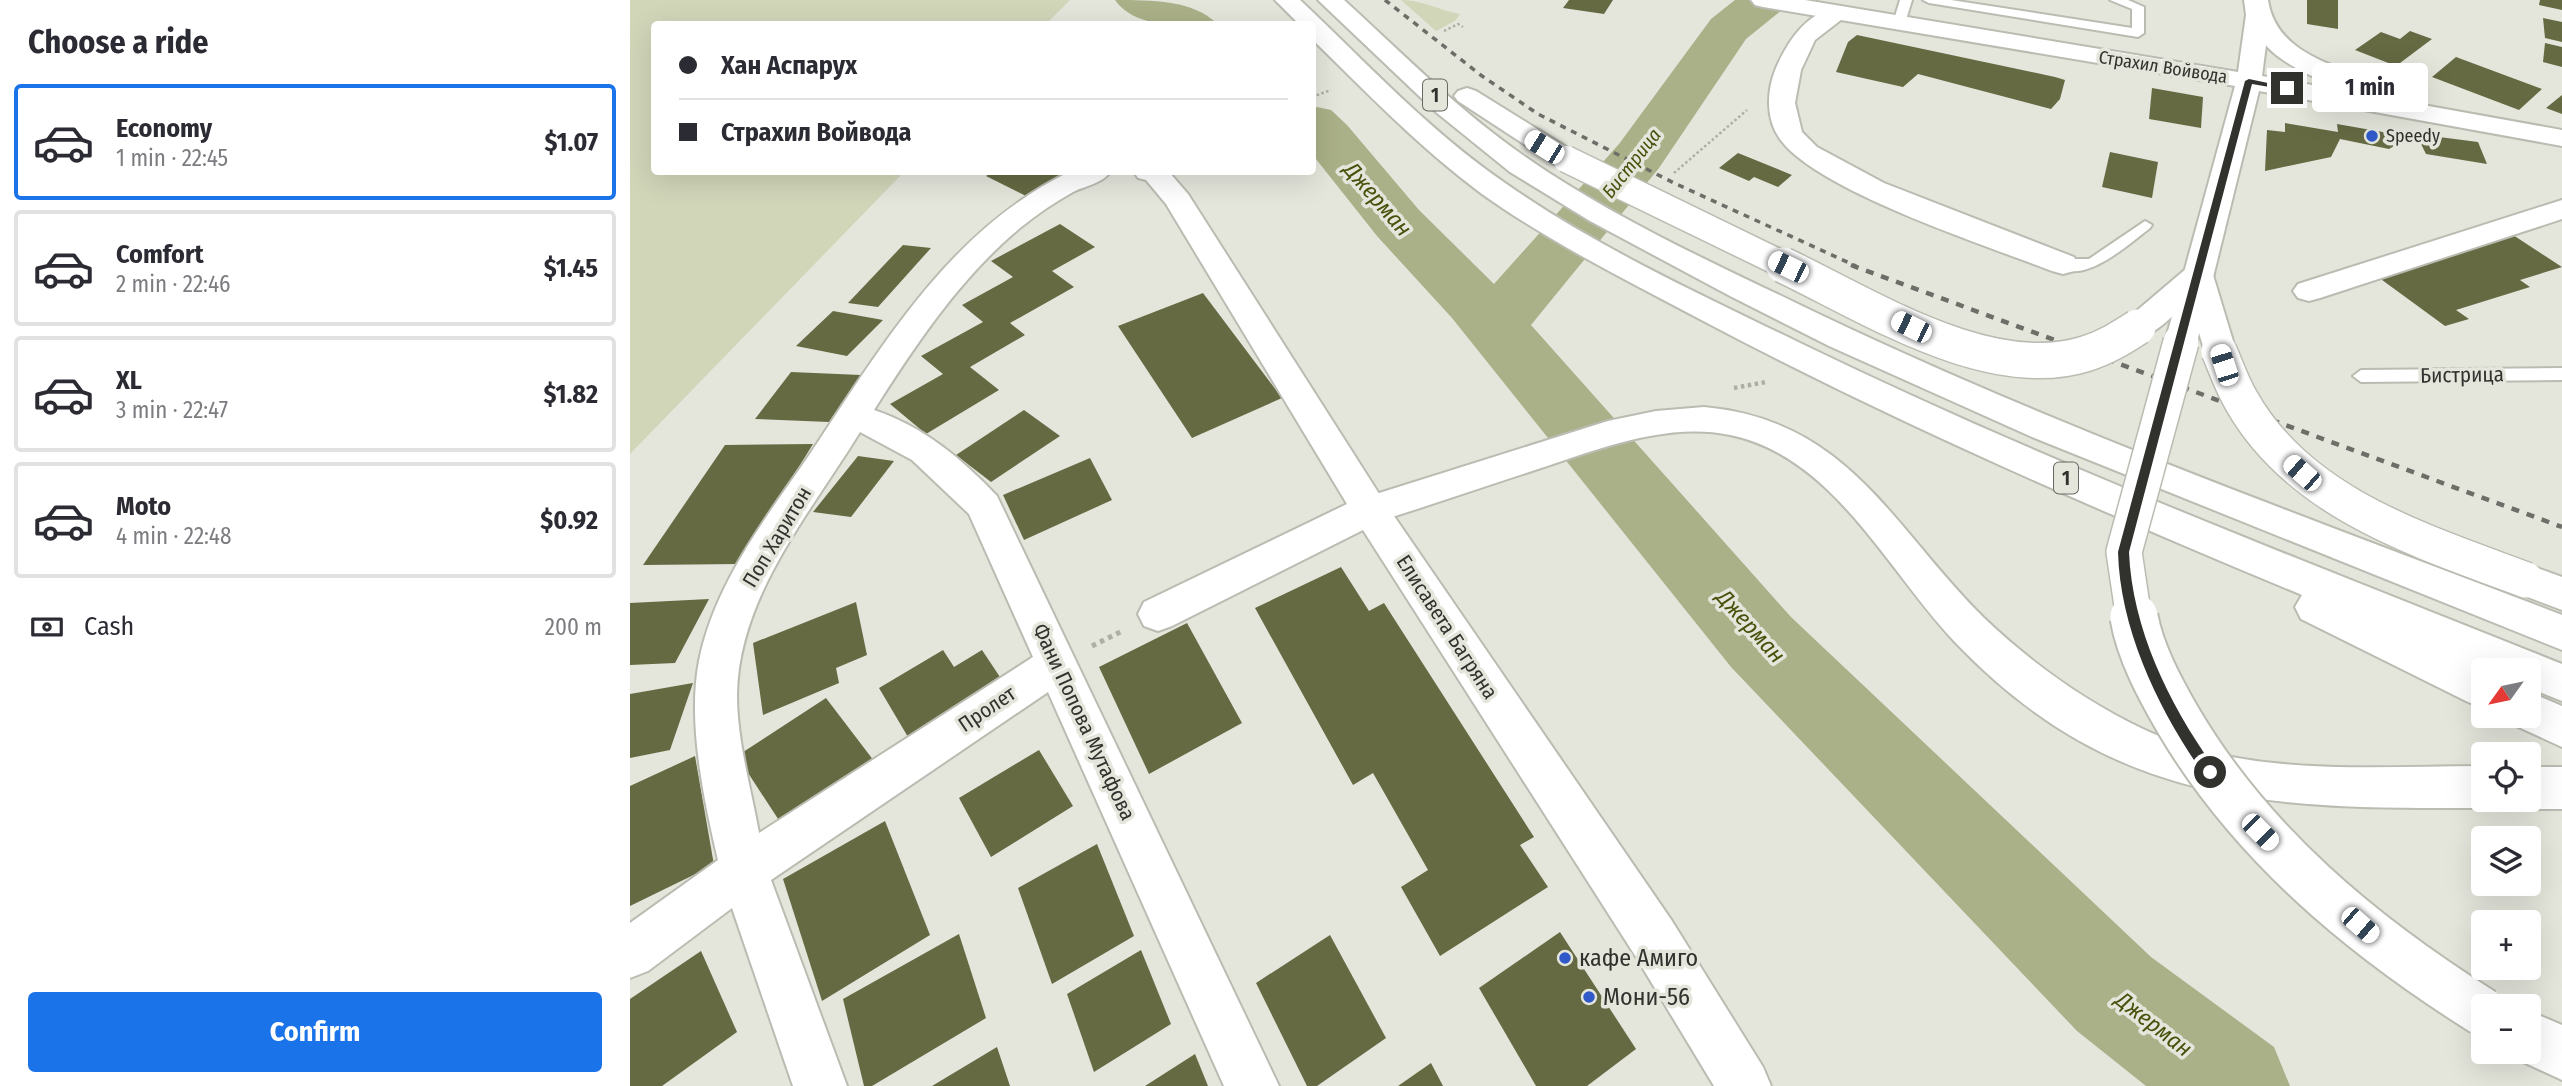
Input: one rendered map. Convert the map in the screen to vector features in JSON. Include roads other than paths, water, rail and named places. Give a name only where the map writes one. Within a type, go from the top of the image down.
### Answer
[{"type":"street","name":"1","points":[[1287,0],[1308,21]]},
{"type":"street","name":"1","points":[[1330,0],[1472,129],[1546,183],[1778,308],[1908,370],[2562,633]]},
{"type":"street","points":[[1338,0],[1446,82],[1566,159],[1911,327],[1959,346],[2033,360],[2056,361],[2082,357],[2105,349],[2138,327],[2198,275]]},
{"type":"street","name":"Страхил Войвода","points":[[1763,0],[1825,10],[1902,11],[2249,81],[2552,136]]},
{"type":"street","points":[[2257,8],[2249,81],[2198,275],[2200,347],[2123,552],[2133,619],[2154,676],[2187,740],[2234,801],[2280,852],[2375,938],[2471,1004]]},
{"type":"street","points":[[2257,8],[2280,47],[2328,74],[2552,136]]},
{"type":"street","points":[[1825,10],[1796,50],[1780,88],[1791,137],[1829,167],[1862,184],[2063,264]]},
{"type":"street","name":"1","points":[[1316,29],[1467,169],[1516,204],[1584,244],[1907,409],[2079,484],[2562,684]]},
{"type":"street","name":"Поп Харитон","points":[[820,1086],[744,870],[724,764],[716,692],[736,608],[764,553],[852,416],[938,294],[975,254],[1051,195],[1084,175]]},
{"type":"street","name":"Елисавета Багряна","points":[[1157,175],[1178,200],[1370,510],[1647,928],[1744,1086]]},
{"type":"street","points":[[2309,290],[2562,209]]},
{"type":"street","points":[[2200,347],[2247,415],[2282,455],[2324,490],[2372,520],[2401,533],[2562,594]]},
{"type":"street","points":[[1907,409],[2471,683]]},
{"type":"street","name":"Фани Попова Мутафова","points":[[852,416],[883,425],[915,442],[948,466],[984,506],[1252,1086]]},
{"type":"street","points":[[1158,614],[1370,510],[1626,429],[1679,420],[1733,423],[1762,433],[1814,459],[1841,481],[1933,592],[1998,658],[2090,723],[2136,747],[2189,765],[2273,781],[2335,786],[2471,787]]},
{"type":"street","name":"Пролет","points":[[630,953],[744,870],[1057,663]]},
{"type":"street","points":[[2541,717],[2562,727]]},
{"type":"street","points":[[2541,788],[2562,788]]},
{"type":"street","points":[[2541,1043],[2562,1053]]},
{"type":"lane","points":[[1929,0],[2138,33],[2138,7],[2116,0]]},
{"type":"lane","points":[[2063,264],[2092,264],[2145,225]]},
{"type":"lane","name":"Бистрица","points":[[2361,376],[2562,374]]},
{"type":"waterway","name":"Джерман","points":[[1139,0],[1175,13],[1188,21]]},
{"type":"waterway","name":"Бистрица","points":[[1494,326],[1639,156],[1728,29],[1765,0]]},
{"type":"waterway","name":"Джерман","points":[[1316,126],[1398,223],[1494,326]]},
{"type":"waterway","name":"Джерман","points":[[1494,326],[1761,642],[2114,994],[2235,1086]]},
{"type":"railway","points":[[1385,0],[1482,76],[1538,114],[1674,183],[1856,266]]},
{"type":"railway","points":[[1851,265],[2562,527]]},
{"type":"place","name":"Speedy","points":[[2372,136]]},
{"type":"place","name":"кафе Амиго","points":[[1565,958]]},
{"type":"place","name":"Мони-56","points":[[1589,997]]}]
